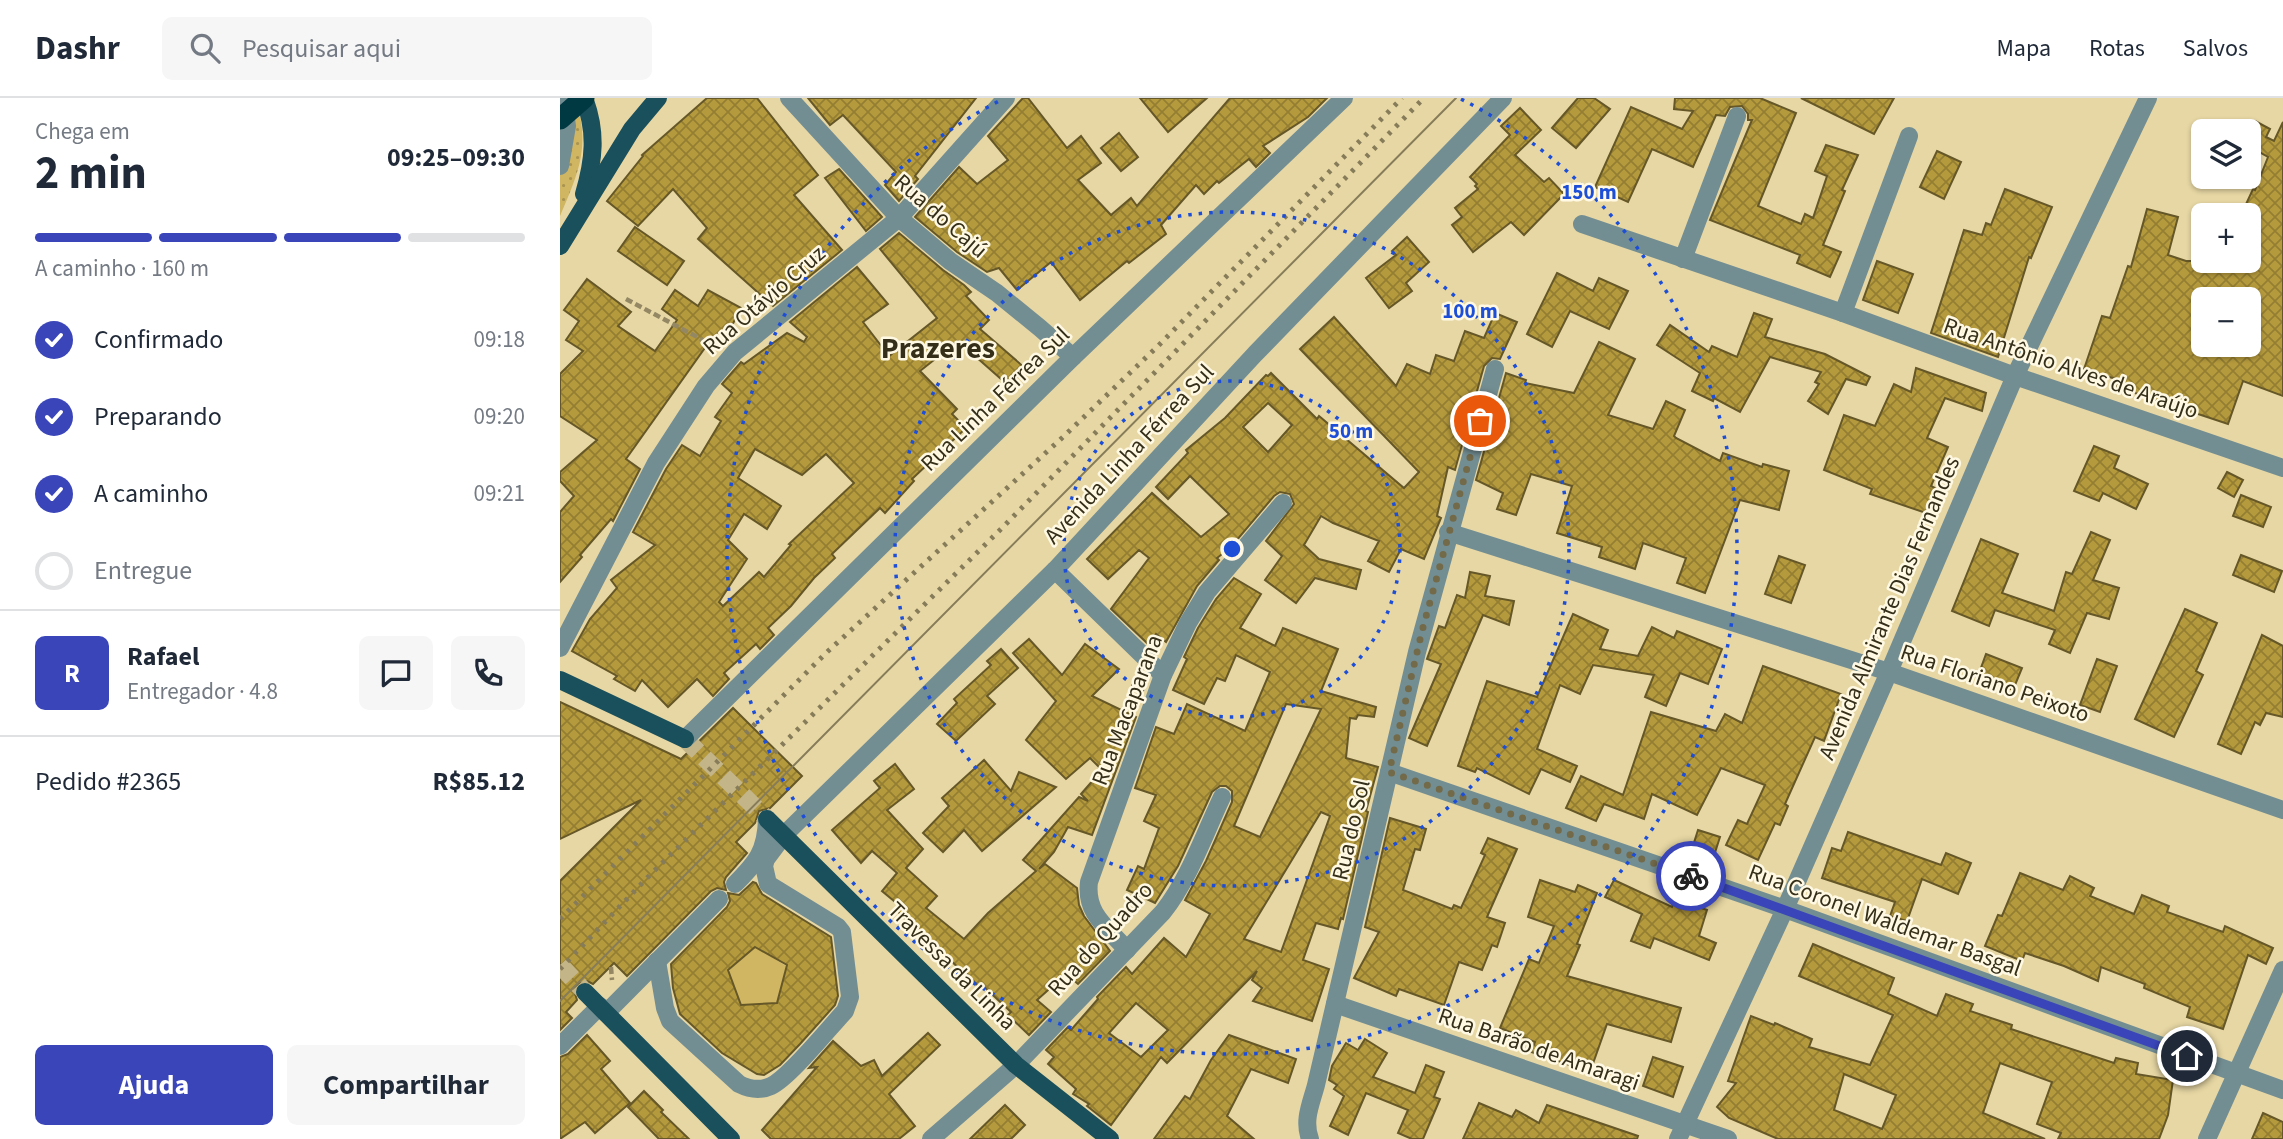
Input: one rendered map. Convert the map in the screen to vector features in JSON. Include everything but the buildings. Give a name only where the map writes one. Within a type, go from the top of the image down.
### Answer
[{"type":"highway","points":[[560,119],[584,98]]},
{"type":"main road","points":[[577,218],[593,164],[594,139],[584,98]]},
{"type":"main road","points":[[560,246],[632,129],[658,98]]},
{"type":"main road","points":[[560,680],[685,739]]},
{"type":"main road","name":"Travessa da Linha","points":[[766,819],[1016,1065],[1110,1139]]},
{"type":"main road","points":[[586,992],[731,1139]]},
{"type":"street","points":[[560,166],[567,126],[563,98]]},
{"type":"street","name":"Rua do Cajú","points":[[789,98],[899,218],[950,261],[997,293],[1073,357]]},
{"type":"street","name":"Rua Otávio Cruz","points":[[560,649],[656,463],[706,386],[735,352],[899,218],[1006,98]]},
{"type":"street","name":"Rua Linha Férrea Sul","points":[[685,739],[1073,357],[1344,98]]},
{"type":"street","name":"Avenida Linha Férrea Sul","points":[[768,884],[764,866],[766,859],[784,835],[1055,570],[1255,354],[1503,98]]},
{"type":"street","name":"Avenida Almirante Dias Fernandes","points":[[1681,1132],[1785,909],[2015,376],[2148,98]]},
{"type":"street","points":[[1682,259],[1737,116]]},
{"type":"street","points":[[1843,313],[1909,136]]},
{"type":"street","name":"Rua Antônio Alves de Araújo","points":[[1582,224],[2283,468]]},
{"type":"street","name":"Rua do Sol","points":[[1310,1139],[1307,1116],[1417,652],[1448,532],[1496,369]]},
{"type":"street","name":"Rua Macaparana","points":[[1127,950],[1088,902],[1089,882],[1163,675],[1188,622],[1207,592],[1283,503]]},
{"type":"street","name":"Rua Floriano Peixoto","points":[[1448,532],[1889,673],[2283,810]]},
{"type":"street","points":[[1055,570],[1163,675]]},
{"type":"street","name":"Rua Coronel Waldemar Basgal","points":[[1389,772],[1785,909],[2283,1090]]},
{"type":"street","name":"Rua do Quadro","points":[[1016,1065],[1170,903],[1222,797]]},
{"type":"street","points":[[657,961],[664,1008],[670,1021],[739,1084],[757,1089],[774,1085],[845,1011],[850,997],[842,932],[838,927],[758,877],[738,881],[759,857],[766,834],[766,819]]},
{"type":"street","points":[[560,1046],[657,961],[719,899]]},
{"type":"street","points":[[2207,1139],[2283,970]]},
{"type":"street","name":"Rua Barão de Amaragi","points":[[1335,1004],[1681,1132],[1728,1139]]},
{"type":"street","points":[[931,1139],[1016,1065]]},
{"type":"path","points":[[626,299],[701,339],[724,365]]},
{"type":"shaded area","points":[[560,98],[575,98],[580,115],[582,144],[573,186],[560,216]]},
{"type":"shaded area","points":[[754,948],[786,966],[778,1001],[775,1003],[740,1003],[729,972],[731,967]]},
{"type":"tunnel","points":[[685,739],[767,819]]},
{"type":"tunnel","points":[[560,965],[585,992]]},
{"type":"tram line","points":[[560,1001],[1456,98]]},
{"type":"railway","points":[[560,919],[826,653],[1063,437],[1158,346],[1402,98]]},
{"type":"railway","points":[[560,969],[648,877],[1002,528],[1424,98]]},
{"type":"way so far","points":[[1480,421],[1422,631],[1389,772],[1691,876]]},
{"type":"district","name":"Prazeres","points":[[938,348]]},
{"type":"route","points":[[1691,876],[2187,1056]]}]
